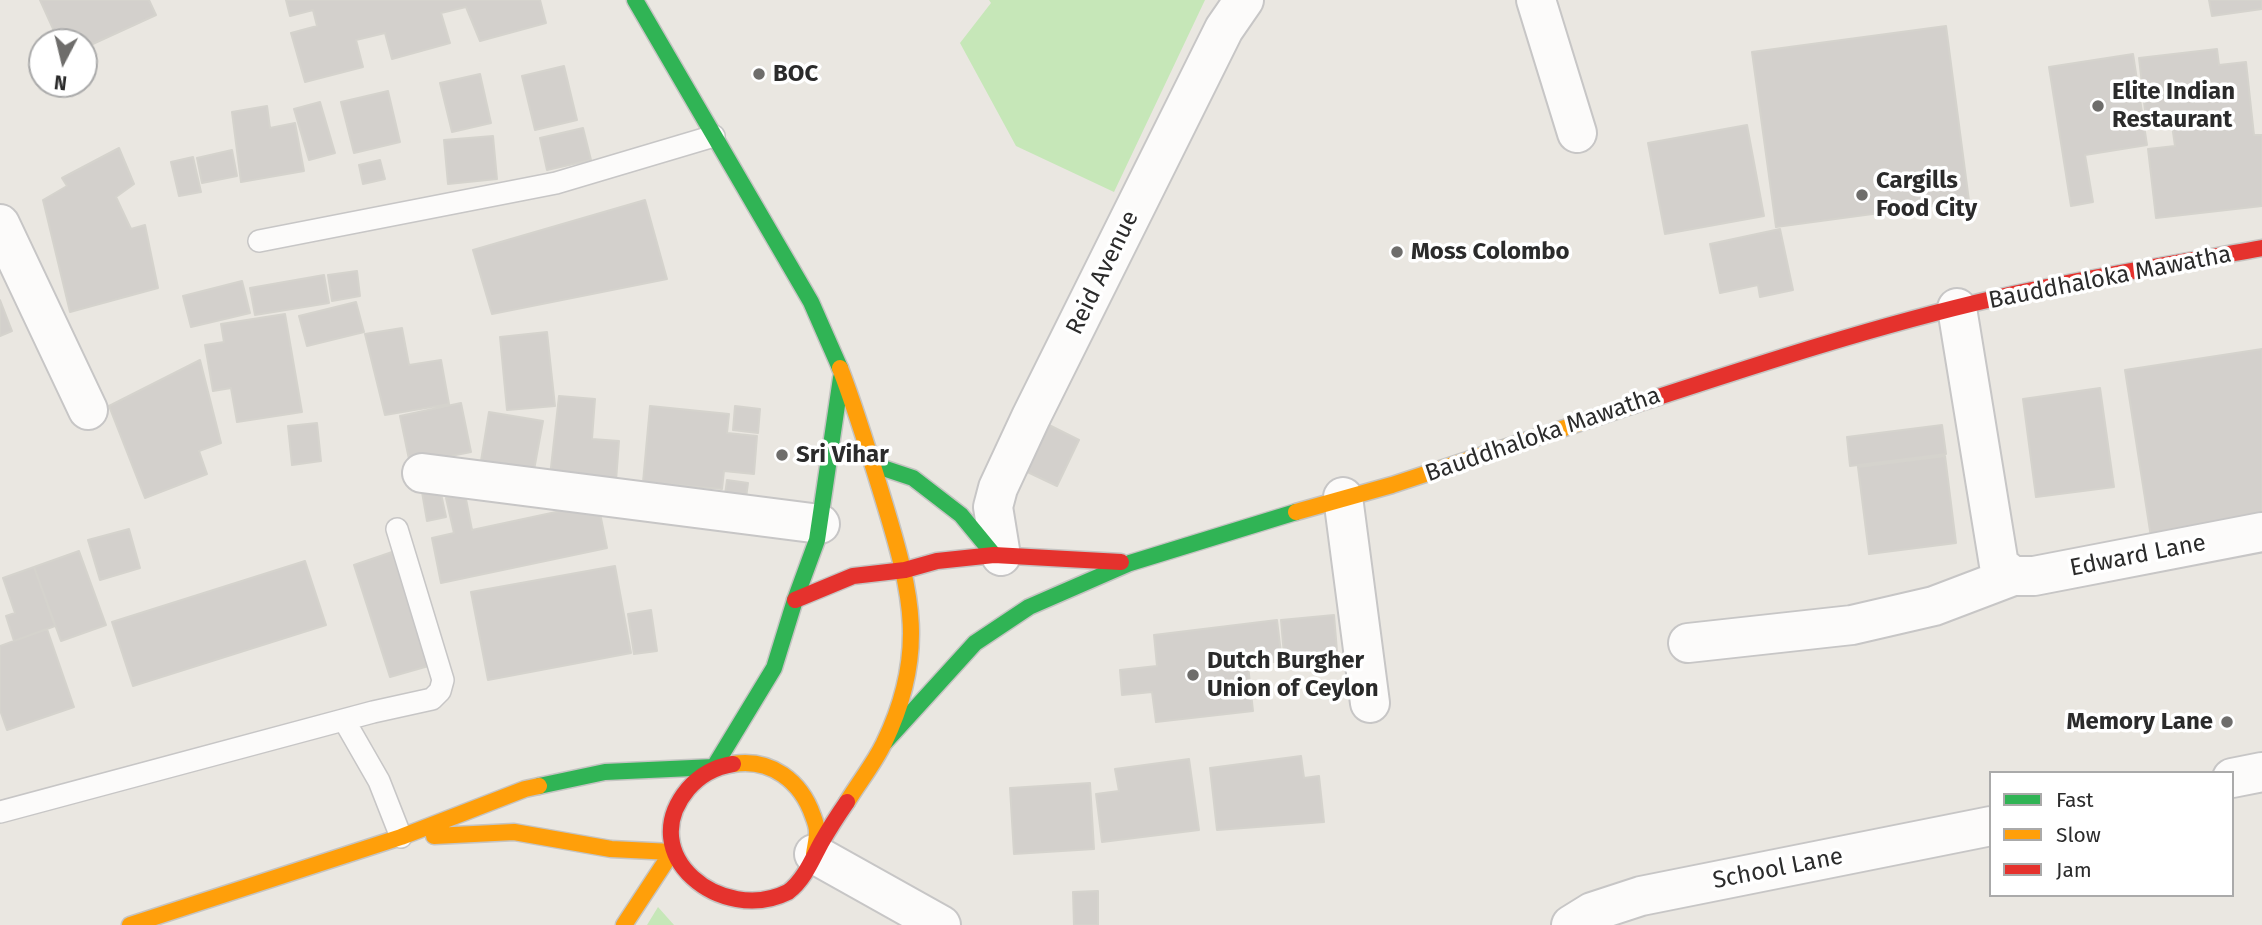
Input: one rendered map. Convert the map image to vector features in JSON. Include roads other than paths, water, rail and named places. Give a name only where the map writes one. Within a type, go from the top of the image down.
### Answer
[{"type":"main road","points":[[635,0],[811,302],[828,336],[874,465],[905,570],[912,634],[906,678],[885,742],[814,854],[804,875],[768,917]]},
{"type":"main road","name":"Bauddhaloka Mawatha","points":[[885,742],[975,643],[1029,607],[1130,563],[1343,496],[1392,485],[1727,373],[1957,308],[2087,279],[2262,248]]},
{"type":"main road","points":[[789,891],[769,902],[747,907],[724,904],[704,895],[687,880],[673,852],[670,832],[674,811],[683,793],[696,778],[714,767],[774,668],[817,540],[842,373]]},
{"type":"main road","points":[[874,465],[913,478],[961,515],[998,555]]},
{"type":"main road","name":"Bauddhaloka Mawatha","points":[[795,600],[853,576],[905,570],[937,561],[998,555],[1130,563]]},
{"type":"main road","points":[[130,925],[401,837],[525,789],[605,772],[714,767],[741,761],[764,764],[784,773],[801,789],[813,809],[817,831],[814,854]]},
{"type":"main road","points":[[401,837],[514,832],[611,849],[673,852]]},
{"type":"main road","points":[[624,925],[673,852]]},
{"type":"street","name":"Reid Avenue","points":[[998,555],[993,507],[998,488],[1224,29],[1244,0]]},
{"type":"street","points":[[1536,0],[1577,133]]},
{"type":"street","points":[[0,224],[88,410]]},
{"type":"street","name":"Bauddhaloka Mawatha","points":[[1957,308],[1999,565],[2013,576]]},
{"type":"street","points":[[422,472],[820,524]]},
{"type":"street","points":[[1343,496],[1370,703]]},
{"type":"street","name":"Edward Lane","points":[[1688,643],[1852,625],[1934,606],[2013,576],[2035,576],[2262,532]]},
{"type":"street","points":[[2234,778],[2262,772]]},
{"type":"street","name":"School Lane","points":[[1571,925],[1592,912],[1641,896],[1989,826]]},
{"type":"street","points":[[814,854],[941,925]]},
{"type":"lane","points":[[259,241],[556,183],[714,136]]},
{"type":"lane","points":[[0,812],[432,699],[440,691],[443,680],[397,530]]},
{"type":"lane","points":[[344,720],[379,781],[401,837]]},
{"type":"place","name":"BOC","points":[[759,74]]},
{"type":"place","name":"Elite Indian Restaurant","points":[[2098,106]]},
{"type":"place","name":"Cargills Food City","points":[[1862,195]]},
{"type":"place","name":"Moss Colombo","points":[[1397,252]]},
{"type":"place","name":"Sri Vihar","points":[[782,455]]},
{"type":"place","name":"Dutch Burgher Union of Ceylon","points":[[1193,675]]},
{"type":"place","name":"Memory Lane","points":[[2227,722]]}]
